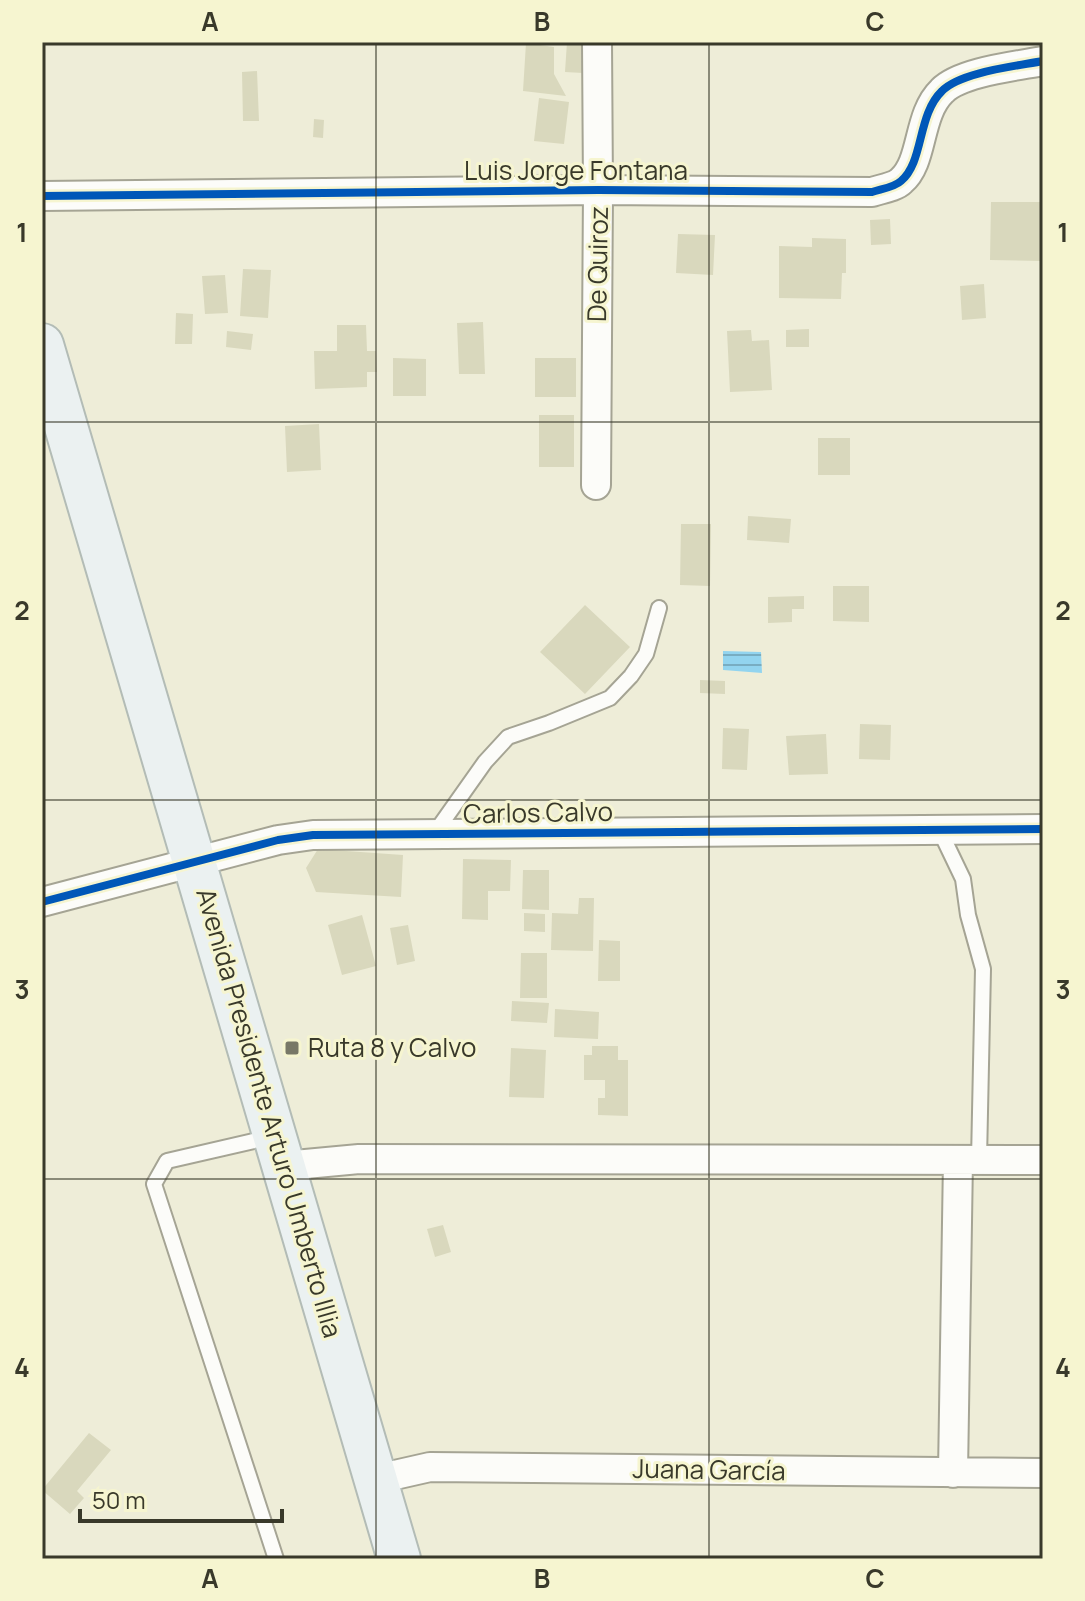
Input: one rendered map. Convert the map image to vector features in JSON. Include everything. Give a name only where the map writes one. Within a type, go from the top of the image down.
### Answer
[{"type":"main road","name":"Avenida Presidente Arturo Umberto Illia","points":[[42,345],[399,1559]]},
{"type":"street","name":"De Quiroz","points":[[596,485],[597,42]]},
{"type":"street","name":"Luis Jorge Fontana","points":[[42,196],[598,190],[872,192],[900,183],[912,168],[925,118],[942,90],[968,76],[1043,61]]},
{"type":"street","name":"Carlos Calvo","points":[[42,902],[278,840],[313,835],[1043,829]]},
{"type":"street","points":[[279,1151],[359,1159],[1043,1160]]},
{"type":"street","points":[[953,1473],[969,1160]]},
{"type":"street","name":"Juana García","points":[[377,1479],[430,1467],[1043,1473]]},
{"type":"lane","points":[[433,835],[485,762],[508,737],[610,698],[646,654],[659,608]]},
{"type":"lane","points":[[939,829],[963,879],[968,915],[983,969],[969,1160]]},
{"type":"lane","points":[[276,1559],[154,1184],[167,1161],[279,1151]]},
{"type":"water","points":[[723,651],[761,652],[762,673],[723,670]]},
{"type":"building","points":[[567,42],[585,42],[583,73],[565,72]]},
{"type":"building","points":[[526,43],[554,47],[554,74],[566,96],[523,91]]},
{"type":"building","points":[[257,71],[259,121],[243,121],[242,72]]},
{"type":"building","points":[[539,98],[569,102],[564,144],[534,141]]},
{"type":"building","points":[[314,119],[324,120],[323,138],[313,137]]},
{"type":"building","points":[[991,202],[1043,202],[1043,261],[990,260]]},
{"type":"building","points":[[890,219],[891,244],[871,245],[870,220]]},
{"type":"building","points":[[678,234],[715,235],[713,275],[676,273]]},
{"type":"building","points":[[812,238],[846,239],[846,273],[842,273],[841,299],[779,298],[779,246],[812,247]]},
{"type":"building","points":[[243,269],[271,270],[268,318],[240,316]]},
{"type":"building","points":[[225,275],[228,313],[205,314],[202,276]]},
{"type":"building","points":[[984,284],[986,318],[962,320],[960,286]]},
{"type":"building","points":[[176,313],[193,314],[192,344],[175,344]]},
{"type":"building","points":[[483,322],[485,374],[459,374],[457,323]]},
{"type":"building","points":[[337,325],[366,325],[367,351],[376,351],[377,372],[367,372],[367,387],[315,389],[314,351],[337,351]]},
{"type":"building","points":[[809,329],[809,347],[786,347],[786,330]]},
{"type":"building","points":[[751,330],[752,341],[769,340],[772,390],[730,392],[727,331]]},
{"type":"building","points":[[227,331],[253,334],[251,350],[226,347]]},
{"type":"building","points":[[393,358],[426,359],[426,396],[393,396]]},
{"type":"building","points":[[535,358],[576,358],[576,397],[535,397]]},
{"type":"building","points":[[539,415],[574,415],[574,467],[539,467]]},
{"type":"building","points":[[319,424],[321,470],[287,472],[285,426]]},
{"type":"building","points":[[818,438],[850,438],[850,475],[818,475]]},
{"type":"building","points":[[748,516],[791,519],[789,543],[747,540]]},
{"type":"building","points":[[681,524],[711,524],[710,586],[680,585]]},
{"type":"building","points":[[833,586],[869,586],[869,622],[833,621]]},
{"type":"building","points":[[804,596],[804,609],[792,609],[792,622],[768,623],[768,597]]},
{"type":"building","points":[[585,605],[630,647],[585,694],[540,652]]},
{"type":"building","points":[[700,680],[725,681],[725,694],[700,693]]},
{"type":"building","points":[[860,724],[891,725],[890,760],[859,759]]},
{"type":"building","points":[[723,728],[749,729],[747,770],[722,769]]},
{"type":"building","points":[[826,734],[828,774],[789,775],[786,736]]},
{"type":"building","points":[[318,849],[403,855],[401,897],[316,892],[306,868]]},
{"type":"building","points":[[463,859],[511,860],[510,891],[488,891],[488,920],[462,919]]},
{"type":"building","points":[[523,870],[549,870],[549,910],[522,909]]},
{"type":"building","points":[[579,898],[594,898],[593,951],[551,950],[552,913],[578,914]]},
{"type":"building","points":[[524,913],[545,914],[545,932],[524,931]]},
{"type":"building","points":[[362,915],[376,966],[342,975],[328,925]]},
{"type":"building","points":[[408,925],[415,961],[397,965],[390,928]]},
{"type":"building","points":[[599,940],[620,941],[620,981],[598,981]]},
{"type":"building","points":[[521,953],[547,953],[547,998],[520,998]]},
{"type":"building","points":[[512,1001],[549,1003],[547,1023],[511,1021]]},
{"type":"building","points":[[555,1009],[599,1012],[598,1039],[554,1037]]},
{"type":"building","points":[[592,1046],[618,1046],[618,1060],[628,1060],[628,1116],[598,1115],[598,1098],[605,1098],[605,1080],[584,1080],[584,1055],[592,1055]]},
{"type":"building","points":[[511,1048],[546,1050],[544,1098],[509,1097]]},
{"type":"building","points":[[443,1225],[451,1252],[435,1257],[427,1229]]},
{"type":"building","points":[[89,1433],[111,1450],[77,1491],[84,1498],[70,1514],[42,1490]]},
{"type":"cycle path","points":[[42,196],[598,190],[872,192],[895,185],[908,173],[928,113],[934,101],[950,84],[990,71],[1043,61]]},
{"type":"cycle path","points":[[42,902],[278,840],[313,835],[1043,829]]},
{"type":"place","name":"Ruta 8 y Calvo","points":[[292,1048]]}]
